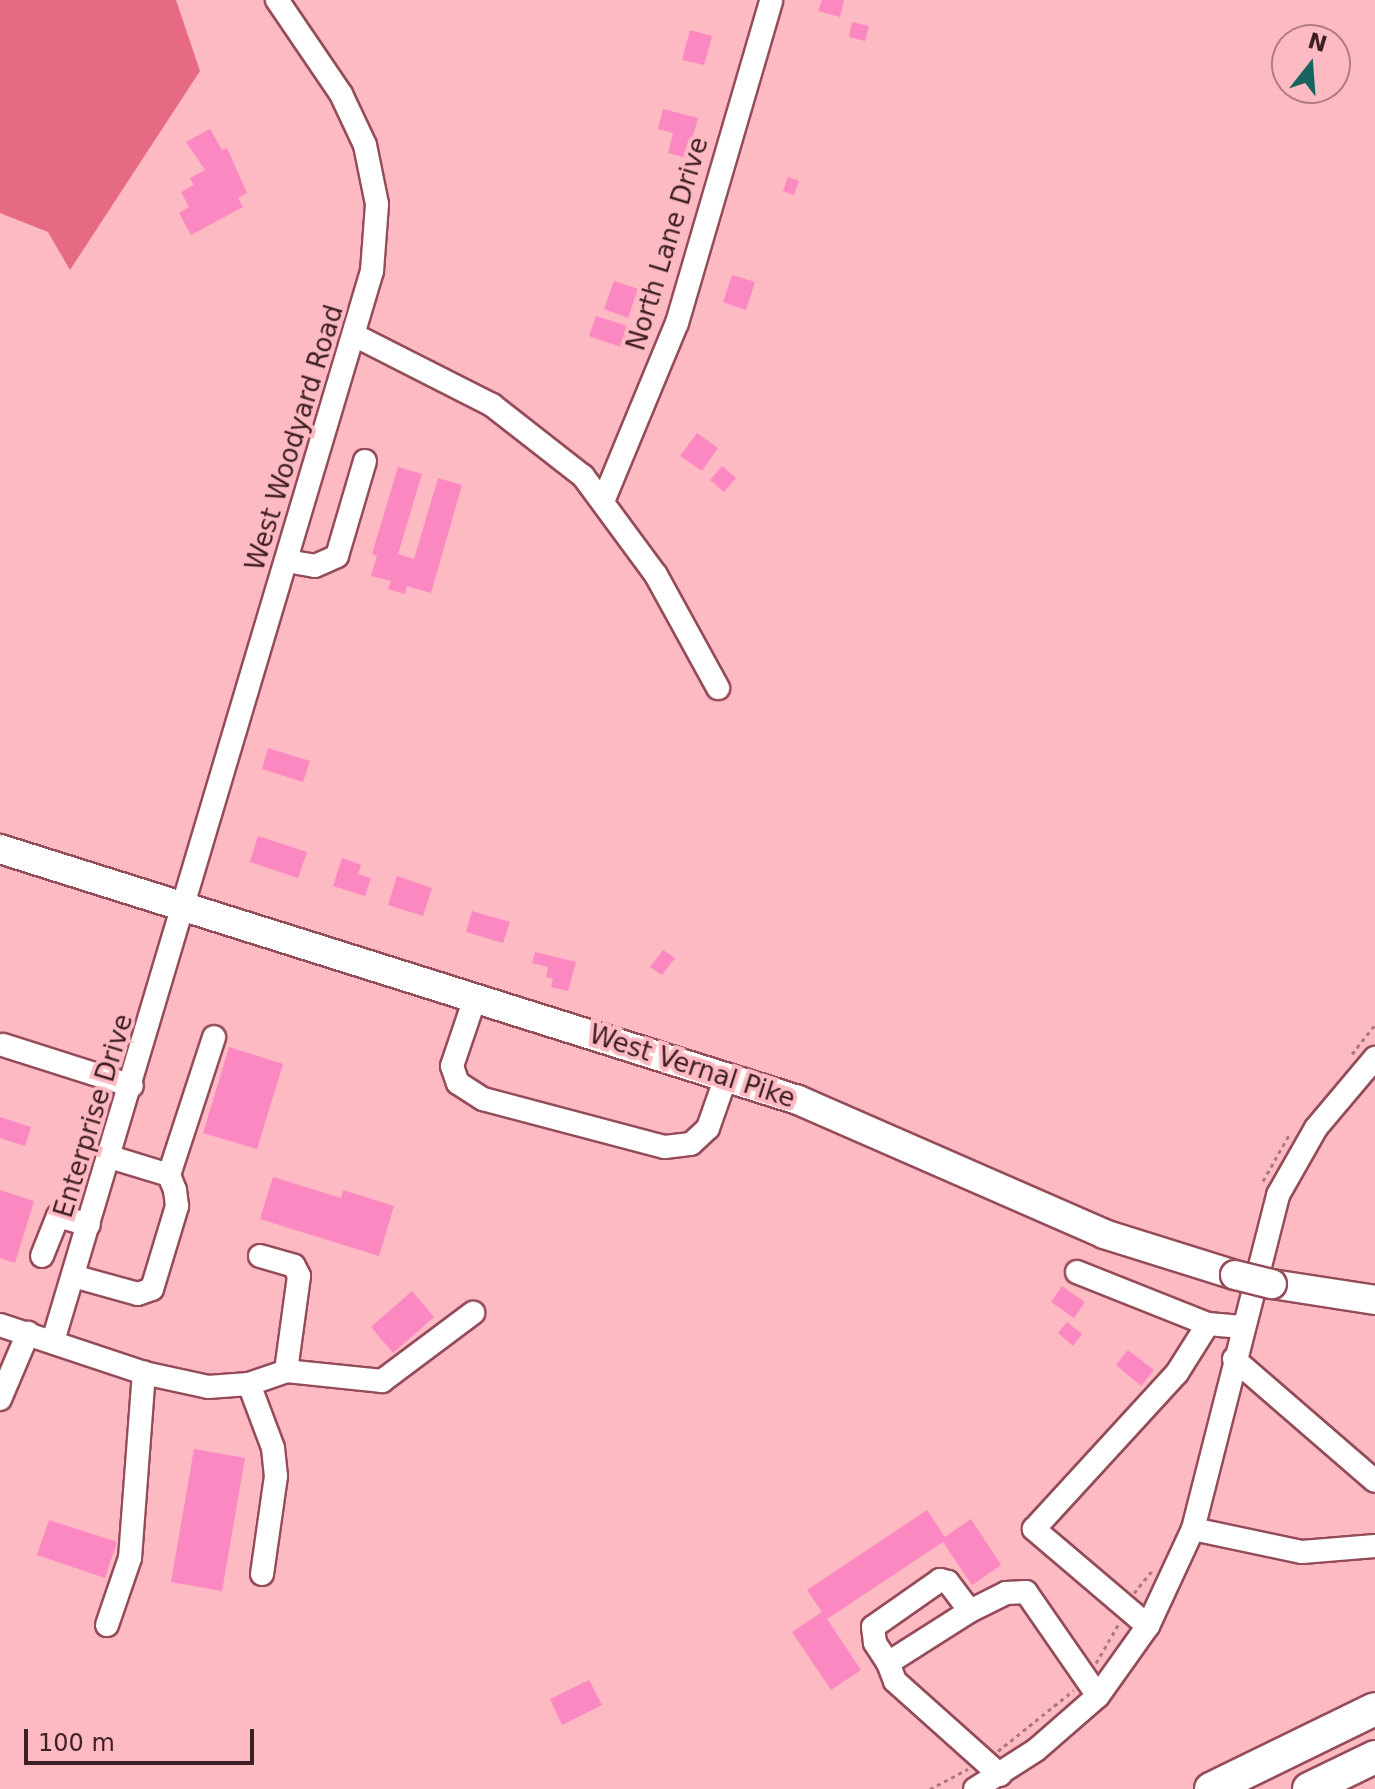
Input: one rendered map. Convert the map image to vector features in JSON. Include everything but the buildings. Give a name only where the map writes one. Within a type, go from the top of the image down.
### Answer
[{"type":"highway","points":[[1211,1789],[1375,1709]]},
{"type":"highway","points":[[1309,1789],[1375,1757]]},
{"type":"main road","name":"West Vernal Pike","points":[[0,849],[726,1077],[854,1121],[1104,1234],[1235,1275],[1375,1300]]},
{"type":"street","name":"West Woodyard Road","points":[[186,908],[354,335],[376,245],[372,169],[341,94],[277,0]]},
{"type":"street","name":"North Lane Drive","points":[[604,499],[677,323],[771,1]]},
{"type":"street","points":[[354,335],[505,413],[557,453],[604,499],[656,575],[718,688]]},
{"type":"street","points":[[287,561],[315,566],[337,556],[365,461]]},
{"type":"street","name":"Enterprise Drive","points":[[53,1341],[186,908]]},
{"type":"street","points":[[475,998],[452,1066],[458,1083],[483,1099],[665,1147],[691,1144],[708,1128],[726,1077]]},
{"type":"street","points":[[73,1276],[138,1294],[152,1289],[177,1206],[169,1175],[214,1037]]},
{"type":"street","points":[[3,1045],[132,1086]]},
{"type":"street","points":[[975,1789],[1000,1775],[1098,1696],[1148,1626],[1193,1529],[1242,1327],[1287,1173],[1316,1128],[1375,1058]]},
{"type":"street","points":[[110,1157],[169,1175]]},
{"type":"street","points":[[42,1256],[58,1216],[89,1225]]},
{"type":"street","points":[[260,1256],[294,1266],[299,1276],[286,1371]]},
{"type":"street","points":[[1077,1272],[1208,1324],[1242,1327]]},
{"type":"street","points":[[0,1325],[144,1373],[208,1387],[249,1384],[286,1371],[382,1381],[473,1313]]},
{"type":"street","points":[[1148,1626],[1034,1529],[1177,1373],[1208,1324]]},
{"type":"street","points":[[0,1399],[28,1333]]},
{"type":"street","points":[[1234,1359],[1375,1481]]},
{"type":"street","points":[[107,1625],[130,1558],[144,1373]]},
{"type":"street","points":[[249,1384],[273,1448],[276,1476],[262,1574]]},
{"type":"street","points":[[1193,1529],[1302,1552],[1375,1546]]},
{"type":"street","points":[[970,1611],[948,1582],[940,1580],[873,1627],[875,1643],[895,1681],[1000,1775]]},
{"type":"street","points":[[888,1663],[970,1611],[1006,1593],[1026,1592],[1098,1696]]},
{"type":"path","points":[[1136,1588],[1158,1559]]},
{"type":"path","points":[[1091,1672],[1117,1627]]},
{"type":"path","points":[[997,1752],[1074,1690]]},
{"type":"path","points":[[930,1789],[980,1763]]},
{"type":"shaded area","points":[[0,0],[176,0],[200,71],[70,270],[48,232],[0,213]]}]
